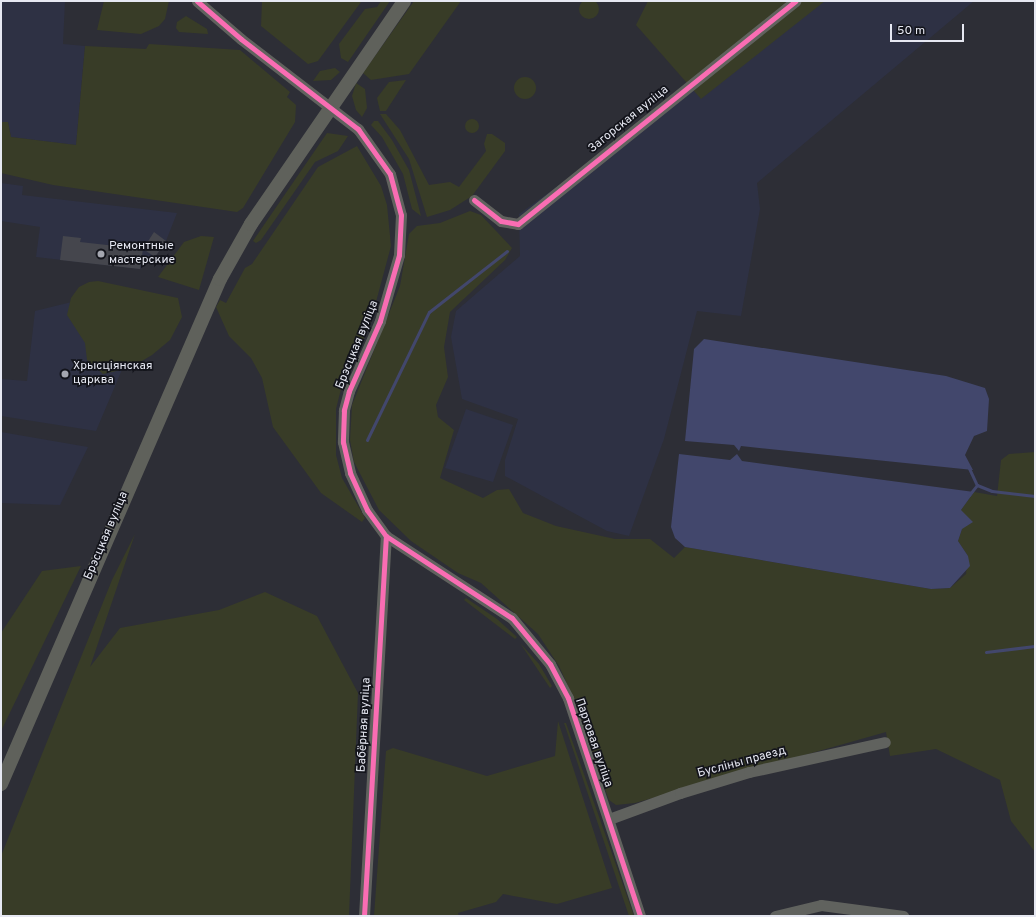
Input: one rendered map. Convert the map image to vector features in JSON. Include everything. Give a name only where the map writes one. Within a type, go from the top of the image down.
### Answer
[{"type":"main road","name":"Брэсцкая вуліца","points":[[1,784],[214,291],[251,224],[330,106],[404,1]]},
{"type":"street","points":[[197,1],[241,39],[330,106]]},
{"type":"street","name":"Загорская вуліца","points":[[474,200],[501,221],[518,224],[795,1]]},
{"type":"street","name":"Брэсцкая вуліца","points":[[330,106],[358,129],[383,160],[396,192],[401,215],[402,238],[395,277],[344,410],[343,442],[350,473],[367,510],[386,536]]},
{"type":"street","name":"Партовая вуліца","points":[[386,536],[512,618],[531,637],[550,664],[568,698],[640,916]]},
{"type":"street","name":"Бабёрная вуліца","points":[[364,916],[386,536]]},
{"type":"street","name":"Бусліны праезд","points":[[609,819],[680,793],[749,772],[885,742]]},
{"type":"street","points":[[775,916],[821,906],[902,916]]},
{"type":"shaded area","points":[[1,1],[65,1],[63,44],[85,46],[76,145],[11,137],[8,122],[1,122]]},
{"type":"shaded area","points":[[814,1],[974,1],[757,183],[760,209],[741,316],[697,311],[664,439],[629,536],[607,531],[505,476],[505,460],[518,419],[462,399],[451,337],[456,311],[520,256],[519,214]]},
{"type":"shaded area","points":[[1,183],[23,186],[22,195],[177,213],[166,241],[155,257],[140,269],[36,257],[40,227],[1,221]]},
{"type":"shaded area","points":[[88,298],[146,313],[96,431],[1,416],[1,379],[27,381],[35,311]]},
{"type":"shaded area","points":[[466,409],[513,425],[493,482],[445,468]]},
{"type":"shaded area","points":[[1,432],[88,447],[60,505],[1,503]]},
{"type":"green space","points":[[585,-1],[593,-1],[599,5],[599,13],[593,19],[585,19],[579,13],[579,5]]},
{"type":"green space","points":[[104,1],[169,1],[165,19],[159,26],[141,34],[97,30]]},
{"type":"green space","points":[[262,1],[367,1],[361,2],[318,61],[308,64],[261,26]]},
{"type":"green space","points":[[381,1],[390,1],[348,62],[341,58],[339,44],[365,9],[377,7]]},
{"type":"green space","points":[[414,1],[461,1],[409,74],[371,80],[363,73]]},
{"type":"green space","points":[[648,1],[825,1],[701,99],[636,25]]},
{"type":"green space","points":[[186,16],[207,29],[208,34],[179,32],[176,28],[177,22]]},
{"type":"green space","points":[[149,44],[240,50],[290,92],[287,97],[296,105],[295,122],[243,208],[237,212],[53,185],[1,173],[1,122],[8,122],[11,137],[76,145],[85,46],[146,49]]},
{"type":"green space","points":[[335,68],[340,72],[331,80],[313,81],[320,71]]},
{"type":"green space","points":[[525,77],[533,80],[536,88],[533,96],[525,99],[517,96],[514,88],[517,80]]},
{"type":"green space","points":[[406,80],[386,111],[380,111],[377,98],[389,82]]},
{"type":"green space","points":[[356,83],[365,89],[367,108],[362,117],[356,110],[352,96]]},
{"type":"green space","points":[[380,114],[386,114],[400,130],[429,185],[450,182],[459,187],[486,151],[484,144],[487,134],[492,134],[505,143],[505,151],[472,196],[450,210],[427,217],[409,159]]},
{"type":"green space","points":[[469,119],[475,119],[479,123],[479,129],[475,133],[469,133],[465,129],[465,123]]},
{"type":"green space","points":[[374,121],[378,121],[392,140],[409,170],[421,216],[412,209],[403,174],[382,137],[371,125]]},
{"type":"green space","points":[[327,133],[348,136],[338,151],[315,162],[261,240],[256,243],[253,241]]},
{"type":"green space","points":[[357,146],[381,186],[387,205],[391,246],[369,328],[343,381],[336,409],[336,455],[342,478],[365,518],[362,522],[321,493],[273,427],[262,378],[251,358],[229,336],[216,307],[220,300],[226,303],[245,268],[252,264],[318,167]]},
{"type":"green space","points":[[470,211],[481,215],[512,248],[505,260],[450,312],[444,347],[448,377],[436,405],[438,417],[454,430],[440,478],[483,498],[497,490],[509,489],[523,513],[556,526],[615,539],[650,539],[674,558],[685,547],[931,589],[950,588],[966,574],[968,556],[958,541],[962,529],[961,510],[974,492],[997,496],[1001,460],[1009,454],[1035,452],[1035,852],[1011,821],[1000,780],[936,749],[890,756],[886,732],[635,803],[616,805],[609,800],[570,690],[559,666],[538,634],[481,583],[458,573],[411,541],[379,510],[354,462],[350,440],[352,405],[400,286],[409,234],[417,226],[440,223]]},
{"type":"green space","points":[[201,236],[214,237],[199,290],[158,277],[184,242]]},
{"type":"green space","points":[[98,281],[178,298],[182,317],[170,340],[152,355],[130,368],[103,374],[87,360],[85,343],[67,315],[71,298],[79,287],[89,282]]},
{"type":"green space","points":[[135,534],[90,667],[120,628],[219,610],[265,592],[317,616],[358,693],[349,916],[1,916],[1,856],[112,580]]},
{"type":"green space","points":[[81,566],[1,731],[1,633],[42,571]]},
{"type":"green space","points":[[466,598],[497,619],[517,637],[515,639],[464,600]]},
{"type":"green space","points":[[520,643],[539,664],[552,686],[550,688]]},
{"type":"green space","points":[[558,721],[612,888],[557,904],[503,894],[496,902],[458,913],[459,916],[374,916],[386,751],[393,748],[487,776],[555,756]]},
{"type":"green space","points":[[564,723],[566,723],[634,916],[629,916]]},
{"type":"water","points":[[704,339],[946,376],[985,388],[989,399],[987,431],[974,436],[965,455],[973,470],[741,446],[739,451],[734,445],[685,441],[694,349]]},
{"type":"water","points":[[679,454],[730,460],[737,454],[742,461],[974,492],[961,510],[973,522],[962,529],[958,541],[968,556],[970,566],[950,588],[931,589],[685,547],[675,538],[671,527]]},
{"type":"building","points":[[154,232],[166,241],[155,257],[143,249]]},
{"type":"building","name":"Ремонтные мастерские","points":[[63,236],[81,238],[80,242],[143,249],[140,269],[60,260]]},
{"type":"waterway","points":[[367,440],[429,312],[507,251]]},
{"type":"waterway","points":[[968,466],[977,485],[992,491],[1035,496]]},
{"type":"waterway","points":[[969,495],[977,485]]},
{"type":"waterway","points":[[986,652],[1035,646]]},
{"type":"cycle path","points":[[197,1],[241,39],[358,129],[390,174],[401,215],[399,255],[380,321],[349,391],[344,410],[343,442],[350,473],[367,510],[386,536],[512,618],[550,664],[568,698],[640,916]]},
{"type":"cycle path","points":[[474,200],[501,221],[518,224],[795,1]]},
{"type":"cycle path","points":[[364,916],[386,536]]},
{"type":"place","name":"Ремонтные мастерские","points":[[101,254]]},
{"type":"place","name":"Хрысціянская царква","points":[[65,374]]}]
